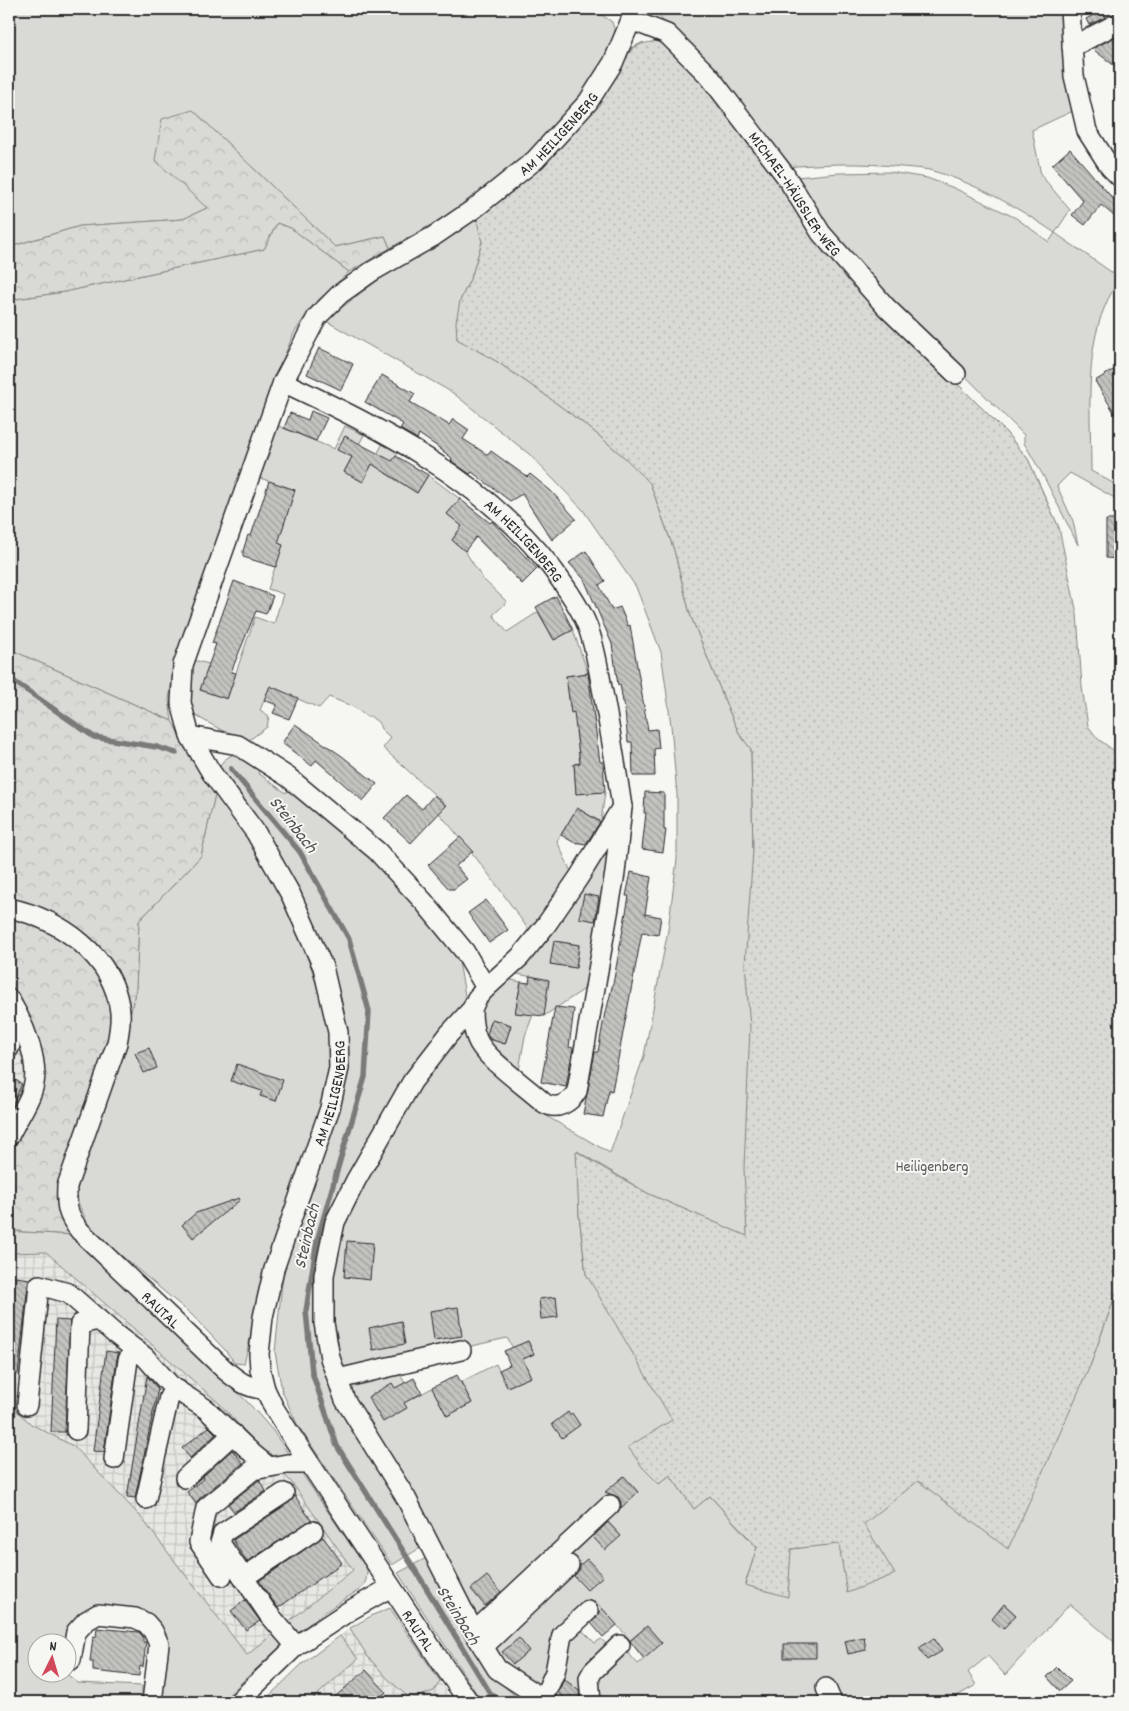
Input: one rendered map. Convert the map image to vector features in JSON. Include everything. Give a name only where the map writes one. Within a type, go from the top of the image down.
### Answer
[{"type":"street","points":[[1070,9],[1074,76],[1087,131],[1110,167],[1120,177]]},
{"type":"street","name":"MICHAEL-HÄUSSLER-WEG","points":[[632,14],[666,34],[709,76],[786,175],[821,233],[886,307],[956,374]]},
{"type":"street","name":"AM HEILIGENBERG","points":[[265,1389],[260,1369],[259,1354],[263,1317],[274,1269],[330,1108],[339,1068],[338,1032],[324,967],[291,895],[256,833],[211,772],[190,736],[181,703],[182,665],[283,382],[317,317],[340,294],[371,272],[434,236],[475,208],[535,160],[588,102],[614,63],[632,14]]},
{"type":"street","points":[[1072,47],[1120,22]]},
{"type":"street","name":"AM HEILIGENBERG","points":[[283,382],[366,422],[414,449],[489,502],[536,548],[562,582],[587,624],[604,694],[622,807],[615,873],[577,1091],[571,1100],[560,1106],[548,1106],[484,1051],[477,1039],[472,1019],[472,1009]]},
{"type":"street","points":[[190,736],[238,745],[288,777],[376,851],[424,902],[464,952],[486,988]]},
{"type":"street","points":[[588,1611],[562,1635],[555,1672],[545,1701],[497,1669],[478,1639],[406,1498],[345,1400],[330,1358],[324,1323],[324,1276],[335,1222],[356,1180],[412,1082],[449,1034],[472,1009],[486,988],[520,956],[546,924],[579,877],[622,807]]},
{"type":"street","name":"RAUTAL","points":[[9,908],[32,914],[51,922],[95,956],[112,984],[120,1012],[117,1043],[67,1186],[68,1212],[73,1222],[80,1231],[225,1370],[248,1386],[265,1389],[274,1408],[310,1464],[443,1666],[469,1702]]},
{"type":"street","points":[[9,1000],[18,1014],[32,1051],[34,1076],[33,1090],[9,1136]]},
{"type":"street","points":[[9,1028],[9,1048]]},
{"type":"street","points":[[27,1405],[39,1285],[68,1293],[144,1357],[172,1387],[206,1409],[269,1467]]},
{"type":"street","points":[[76,1430],[80,1324],[99,1320]]},
{"type":"street","points":[[114,1459],[128,1360],[134,1349]]},
{"type":"street","points":[[338,1379],[460,1350]]},
{"type":"street","points":[[146,1499],[169,1397],[178,1390]]},
{"type":"street","points":[[185,1478],[233,1434]]},
{"type":"street","points":[[222,1576],[198,1542],[206,1508],[253,1470],[287,1464],[310,1464]]},
{"type":"street","points":[[284,1493],[223,1533],[220,1543],[267,1612],[296,1646]]},
{"type":"street","points":[[478,1639],[610,1505]]},
{"type":"street","points":[[243,1578],[313,1531]]},
{"type":"street","points":[[478,1639],[569,1565]]},
{"type":"street","points":[[238,1702],[296,1646],[349,1611],[391,1587]]},
{"type":"street","points":[[76,1634],[86,1621],[98,1614],[135,1618],[146,1622],[154,1631],[159,1644],[152,1702]]},
{"type":"street","points":[[591,1702],[589,1678],[593,1671],[620,1645]]},
{"type":"shaded area","points":[[9,982],[22,1000],[38,1047],[39,1095],[9,1154]]},
{"type":"shaded area","points":[[46,1252],[220,1404],[292,1483],[353,1570],[247,1655],[140,1516],[73,1446],[31,1424],[9,1404],[9,1253]]},
{"type":"shaded area","points":[[390,1608],[454,1702],[270,1702],[267,1699],[302,1664],[350,1628]]},
{"type":"green space","points":[[9,9],[568,9],[602,15],[612,22],[616,35],[604,60],[582,94],[564,116],[518,163],[469,201],[390,248],[385,236],[335,247],[193,110],[207,208],[183,219],[80,226],[9,247]]},
{"type":"green space","points":[[655,9],[1062,9],[1075,110],[1032,130],[1041,175],[1070,210],[1055,233],[1026,214],[979,188],[929,170],[858,164],[784,167],[708,69],[656,13]]},
{"type":"green space","name":"Heiligenberg","points":[[660,41],[668,42],[703,77],[883,310],[1004,430],[1028,459],[1059,528],[1077,614],[1082,687],[1088,726],[1098,739],[1120,755],[1120,1282],[1090,1366],[1008,1549],[918,1481],[864,1524],[895,1574],[847,1593],[839,1544],[791,1549],[788,1597],[745,1585],[757,1547],[710,1496],[694,1509],[670,1475],[659,1484],[643,1468],[628,1447],[672,1420],[586,1274],[579,1215],[576,1151],[649,1194],[747,1236],[744,1168],[750,1027],[745,964],[753,850],[751,749],[740,735],[729,711],[690,614],[674,550],[650,483],[624,457],[591,429],[496,361],[457,339],[456,322],[460,301],[472,275],[482,242],[477,220],[538,168],[569,138],[613,82],[633,48]]},
{"type":"green space","points":[[643,42],[883,310],[1004,430],[1028,459],[1059,528],[1090,1366],[1120,1282],[1120,1644],[1119,1646],[1070,1604],[1005,1675],[988,1656],[968,1672],[976,1685],[947,1702],[649,1702],[641,1696],[636,1702],[598,1702],[593,1686],[623,1647],[638,1664],[644,1659],[647,1626],[629,1641],[595,1601],[560,1631],[539,1694],[512,1674],[495,1654],[345,1384],[398,1371],[414,1398],[432,1388],[447,1416],[472,1403],[461,1382],[496,1364],[507,1387],[530,1377],[523,1359],[534,1354],[528,1341],[513,1348],[507,1338],[343,1375],[333,1331],[332,1293],[342,1214],[315,1325],[425,1545],[392,1565],[297,1424],[282,1391],[275,1352],[283,1273],[339,1110],[331,965],[219,769],[223,761],[237,751],[262,767],[258,773],[286,793],[290,787],[370,855],[418,906],[458,956],[467,1006],[519,1091],[548,1117],[610,1153],[644,1056],[668,930],[677,859],[677,795],[671,725],[661,652],[636,587],[583,510],[529,454],[453,393],[326,321],[378,280],[470,219],[477,220],[482,242],[472,275],[460,301],[457,339],[496,361],[591,429],[624,457],[650,483],[674,550],[690,614],[729,711],[740,735],[751,749],[753,850],[803,883],[540,167],[594,109],[632,48]],"holes":[[[577,1151],[649,1194],[748,1237],[864,1524],[848,1593],[839,1543],[791,1549],[745,1584],[757,1548],[710,1496],[694,1509],[670,1475],[659,1484],[672,1420],[653,1353],[586,1274],[579,1215]]]},
{"type":"green space","points":[[193,110],[335,247],[385,236],[390,248],[349,272],[291,228],[277,223],[264,249],[64,292],[9,300],[9,247],[80,226],[183,219],[207,208],[155,160],[162,119]]},
{"type":"green space","points":[[890,172],[927,178],[954,188],[1016,218],[1049,242],[1055,233],[1120,278],[1107,302],[1098,325],[1091,366],[1090,408],[1091,471],[1120,487],[1120,501],[1070,473],[1057,486],[1073,521],[1078,545],[1044,477],[1024,443],[1024,435],[892,302],[827,230],[796,177],[839,173]]},
{"type":"green space","points":[[277,223],[291,228],[349,272],[313,305],[294,333],[275,378],[175,661],[169,700],[172,721],[9,649],[9,300],[64,292],[264,249]]},
{"type":"green space","points":[[276,425],[334,449],[345,426],[364,435],[344,472],[363,481],[383,443],[399,451],[385,473],[417,493],[428,475],[460,499],[447,514],[462,526],[452,540],[465,551],[483,579],[507,602],[493,615],[507,632],[538,612],[554,640],[573,630],[588,673],[566,676],[571,712],[593,709],[595,728],[576,731],[580,763],[574,764],[576,793],[605,792],[601,822],[577,808],[557,841],[572,874],[530,932],[486,871],[439,813],[446,805],[383,748],[391,738],[381,729],[379,723],[370,716],[367,717],[354,707],[329,697],[319,708],[270,687],[260,710],[269,716],[267,727],[245,743],[196,716],[190,709],[193,660],[209,664],[201,690],[227,699],[255,617],[274,624],[283,594],[268,589],[282,545],[277,543],[295,490],[257,477]]},
{"type":"green space","points":[[9,649],[172,721],[201,774],[215,794],[201,856],[139,921],[136,988],[127,1028],[77,929],[56,915],[35,906],[9,900]]},
{"type":"green space","points":[[215,794],[248,832],[284,894],[312,970],[331,1032],[332,1067],[323,1107],[267,1268],[244,1364],[235,1363],[192,1315],[91,1230],[78,1203],[77,1189],[127,1028],[136,988],[139,921],[201,856]]},
{"type":"green space","points":[[606,843],[613,843],[589,986],[544,1016],[548,980],[512,973]],"holes":[[[554,941],[579,945],[576,968],[551,964]]]},
{"type":"green space","points":[[9,917],[17,918],[57,935],[89,961],[106,987],[112,1012],[110,1039],[59,1190],[61,1214],[74,1235],[9,1231],[9,1154],[39,1095],[38,1047],[22,1000],[9,982]]},
{"type":"green space","points":[[507,979],[521,982],[516,1008],[534,1012],[525,1036],[518,1076],[485,1045],[479,1023],[483,1005]],"holes":[[[492,1019],[511,1025],[505,1044],[486,1038]]]},
{"type":"green space","points":[[9,1231],[74,1235],[254,1409],[273,1431],[367,1569],[366,1580],[361,1589],[305,1627],[270,1656],[221,1702],[159,1702],[163,1636],[104,1609],[78,1634],[28,1634],[28,1684],[78,1683],[142,1686],[142,1702],[9,1702],[9,1404],[31,1424],[73,1446],[140,1516],[247,1655],[353,1570],[292,1483],[220,1404],[46,1252],[9,1253]]},
{"type":"green space","points":[[430,1556],[487,1665],[503,1685],[522,1702],[482,1702],[398,1573]]},
{"type":"green space","points":[[390,1608],[440,1681],[434,1691],[417,1697],[407,1696],[368,1657],[350,1628]]},
{"type":"green space","points":[[576,1630],[584,1632],[595,1643],[601,1639],[611,1648],[585,1696],[557,1673],[564,1638]]},
{"type":"green space","points":[[340,1636],[358,1659],[309,1702],[263,1702],[302,1664]]},
{"type":"building","points":[[1102,10],[1106,17],[1089,25],[1086,19]]},
{"type":"building","points":[[1119,35],[1120,70],[1094,50],[1096,47]]},
{"type":"building","points":[[1070,149],[1120,207],[1120,221],[1101,205],[1085,225],[1072,215],[1083,201],[1052,165]]},
{"type":"building","points":[[319,348],[353,364],[341,390],[307,374]]},
{"type":"building","points":[[1113,370],[1120,381],[1120,422],[1095,381]]},
{"type":"building","points":[[382,375],[415,394],[410,402],[449,425],[453,419],[469,430],[463,439],[488,455],[491,451],[527,477],[530,474],[551,491],[576,519],[552,540],[522,494],[510,501],[472,472],[470,474],[451,461],[452,458],[419,434],[417,439],[400,429],[403,424],[365,402]]},
{"type":"building","points":[[311,411],[327,418],[316,441],[284,428],[290,413],[308,420]]},
{"type":"building","points":[[345,436],[392,461],[396,456],[428,475],[417,493],[372,464],[363,482],[344,472],[352,457],[337,450]]},
{"type":"building","points":[[269,481],[295,490],[278,543],[283,545],[276,567],[243,557],[248,535],[251,536]]},
{"type":"building","points":[[460,499],[490,523],[492,521],[537,569],[522,584],[476,537],[465,551],[452,540],[462,526],[447,514]]},
{"type":"building","points":[[1106,520],[1120,520],[1120,559],[1106,558]]},
{"type":"building","points":[[586,551],[605,581],[599,585],[612,610],[620,607],[628,626],[630,625],[648,730],[657,729],[659,748],[654,749],[655,776],[633,776],[632,742],[628,742],[624,702],[620,684],[618,685],[612,644],[584,579],[569,563]]},
{"type":"building","points":[[234,581],[273,596],[266,614],[256,611],[231,672],[236,673],[227,699],[200,690],[216,644],[212,643]]},
{"type":"building","points":[[556,596],[573,630],[554,640],[536,607]]},
{"type":"building","points":[[588,673],[600,762],[603,762],[605,792],[576,794],[574,764],[580,763],[574,712],[571,713],[566,676]]},
{"type":"building","points":[[270,686],[298,698],[289,719],[273,713],[277,705],[264,700]]},
{"type":"building","points":[[295,724],[342,756],[377,784],[363,801],[316,760],[312,766],[282,743]]},
{"type":"building","points":[[645,792],[664,793],[664,830],[666,830],[663,852],[642,849],[646,813],[644,813]]},
{"type":"building","points":[[406,795],[422,809],[434,795],[446,806],[411,843],[384,818]]},
{"type":"building","points":[[577,808],[600,822],[586,844],[573,842],[561,835]]},
{"type":"building","points":[[460,837],[473,851],[456,866],[467,879],[454,889],[449,889],[428,865]]},
{"type":"building","points":[[631,872],[651,877],[645,914],[661,917],[658,935],[642,932],[612,1091],[609,1090],[603,1117],[583,1114],[595,1052],[598,1052],[605,1012],[614,979],[629,896],[626,896]]},
{"type":"building","points":[[584,894],[599,897],[595,921],[579,918]]},
{"type":"building","points":[[486,900],[508,930],[489,943],[468,913]]},
{"type":"building","points":[[554,941],[579,945],[576,968],[550,964]]},
{"type":"building","points":[[530,976],[549,980],[544,1016],[515,1013],[521,982],[529,983]]},
{"type":"building","points":[[555,1007],[574,1009],[569,1047],[573,1048],[566,1087],[541,1082]]},
{"type":"building","points":[[492,1019],[511,1025],[505,1044],[490,1039],[487,1034]]},
{"type":"building","points":[[149,1048],[157,1068],[144,1073],[135,1053]]},
{"type":"building","points":[[237,1064],[283,1080],[276,1101],[260,1096],[262,1091],[231,1081]]},
{"type":"building","points":[[14,1079],[22,1084],[9,1113],[9,1088]]},
{"type":"building","points":[[239,1198],[240,1200],[193,1238],[182,1225],[196,1213]]},
{"type":"building","points":[[347,1241],[373,1243],[370,1280],[344,1277]]},
{"type":"building","points":[[16,1277],[30,1279],[18,1374],[9,1373],[9,1333]]},
{"type":"building","points":[[556,1297],[558,1317],[541,1319],[539,1299]]},
{"type":"building","points":[[458,1307],[462,1336],[434,1340],[430,1311]]},
{"type":"building","points":[[56,1320],[70,1321],[65,1432],[51,1432]]},
{"type":"building","points":[[401,1321],[405,1344],[373,1350],[369,1328]]},
{"type":"building","points":[[528,1341],[534,1354],[523,1359],[531,1377],[507,1387],[499,1370],[510,1365],[504,1351]]},
{"type":"building","points":[[106,1351],[119,1353],[104,1452],[93,1451]]},
{"type":"building","points":[[457,1375],[472,1403],[447,1416],[432,1388]]},
{"type":"building","points":[[147,1376],[158,1389],[135,1498],[127,1497]]},
{"type":"building","points":[[414,1378],[422,1393],[404,1403],[407,1408],[383,1422],[368,1397],[392,1383],[395,1388]]},
{"type":"building","points":[[568,1412],[570,1415],[572,1413],[580,1425],[562,1438],[552,1424]]},
{"type":"building","points":[[209,1427],[216,1434],[190,1458],[182,1448]]},
{"type":"building","points":[[232,1450],[243,1463],[199,1499],[196,1504],[187,1492]]},
{"type":"building","points":[[624,1476],[638,1492],[621,1508],[621,1502],[618,1497],[605,1492]]},
{"type":"building","points":[[259,1480],[266,1491],[234,1512],[228,1504]]},
{"type":"building","points":[[295,1496],[311,1520],[247,1562],[233,1540],[290,1502]]},
{"type":"building","points":[[608,1522],[621,1536],[605,1550],[593,1537]]},
{"type":"building","points":[[323,1537],[342,1563],[278,1608],[259,1581]]},
{"type":"building","points":[[587,1559],[603,1576],[587,1590],[574,1576],[580,1569],[580,1565]]},
{"type":"building","points":[[487,1576],[501,1592],[485,1606],[471,1589]]},
{"type":"building","points":[[245,1600],[260,1621],[246,1630],[231,1611]]},
{"type":"building","points":[[1004,1604],[1016,1615],[1003,1629],[992,1619]]},
{"type":"building","points":[[602,1608],[617,1625],[603,1637],[591,1623]]},
{"type":"building","points":[[647,1626],[662,1643],[644,1659],[630,1641]]},
{"type":"building","points":[[97,1628],[139,1632],[143,1637],[143,1642],[146,1642],[143,1667],[140,1666],[139,1676],[93,1671],[93,1662],[90,1662],[93,1636],[96,1637]]},
{"type":"building","points":[[864,1637],[866,1650],[848,1654],[845,1641]]},
{"type":"building","points":[[519,1638],[529,1651],[513,1664],[502,1652]]},
{"type":"building","points":[[934,1638],[942,1651],[927,1660],[919,1648]]},
{"type":"building","points":[[784,1644],[816,1644],[816,1658],[784,1658]]},
{"type":"building","points":[[1057,1667],[1071,1681],[1060,1691],[1047,1677]]},
{"type":"building","points":[[366,1670],[386,1692],[375,1702],[329,1702]]},
{"type":"building","points":[[564,1679],[579,1691],[580,1702],[570,1702],[558,1693]]},
{"type":"waterway","name":"Steinbach","points":[[9,678],[94,737],[157,747],[176,753]]},
{"type":"waterway","name":"Steinbach","points":[[231,769],[300,852],[349,939],[369,1011],[365,1077],[317,1241],[306,1311],[312,1372],[337,1446],[490,1693],[501,1702]]}]
